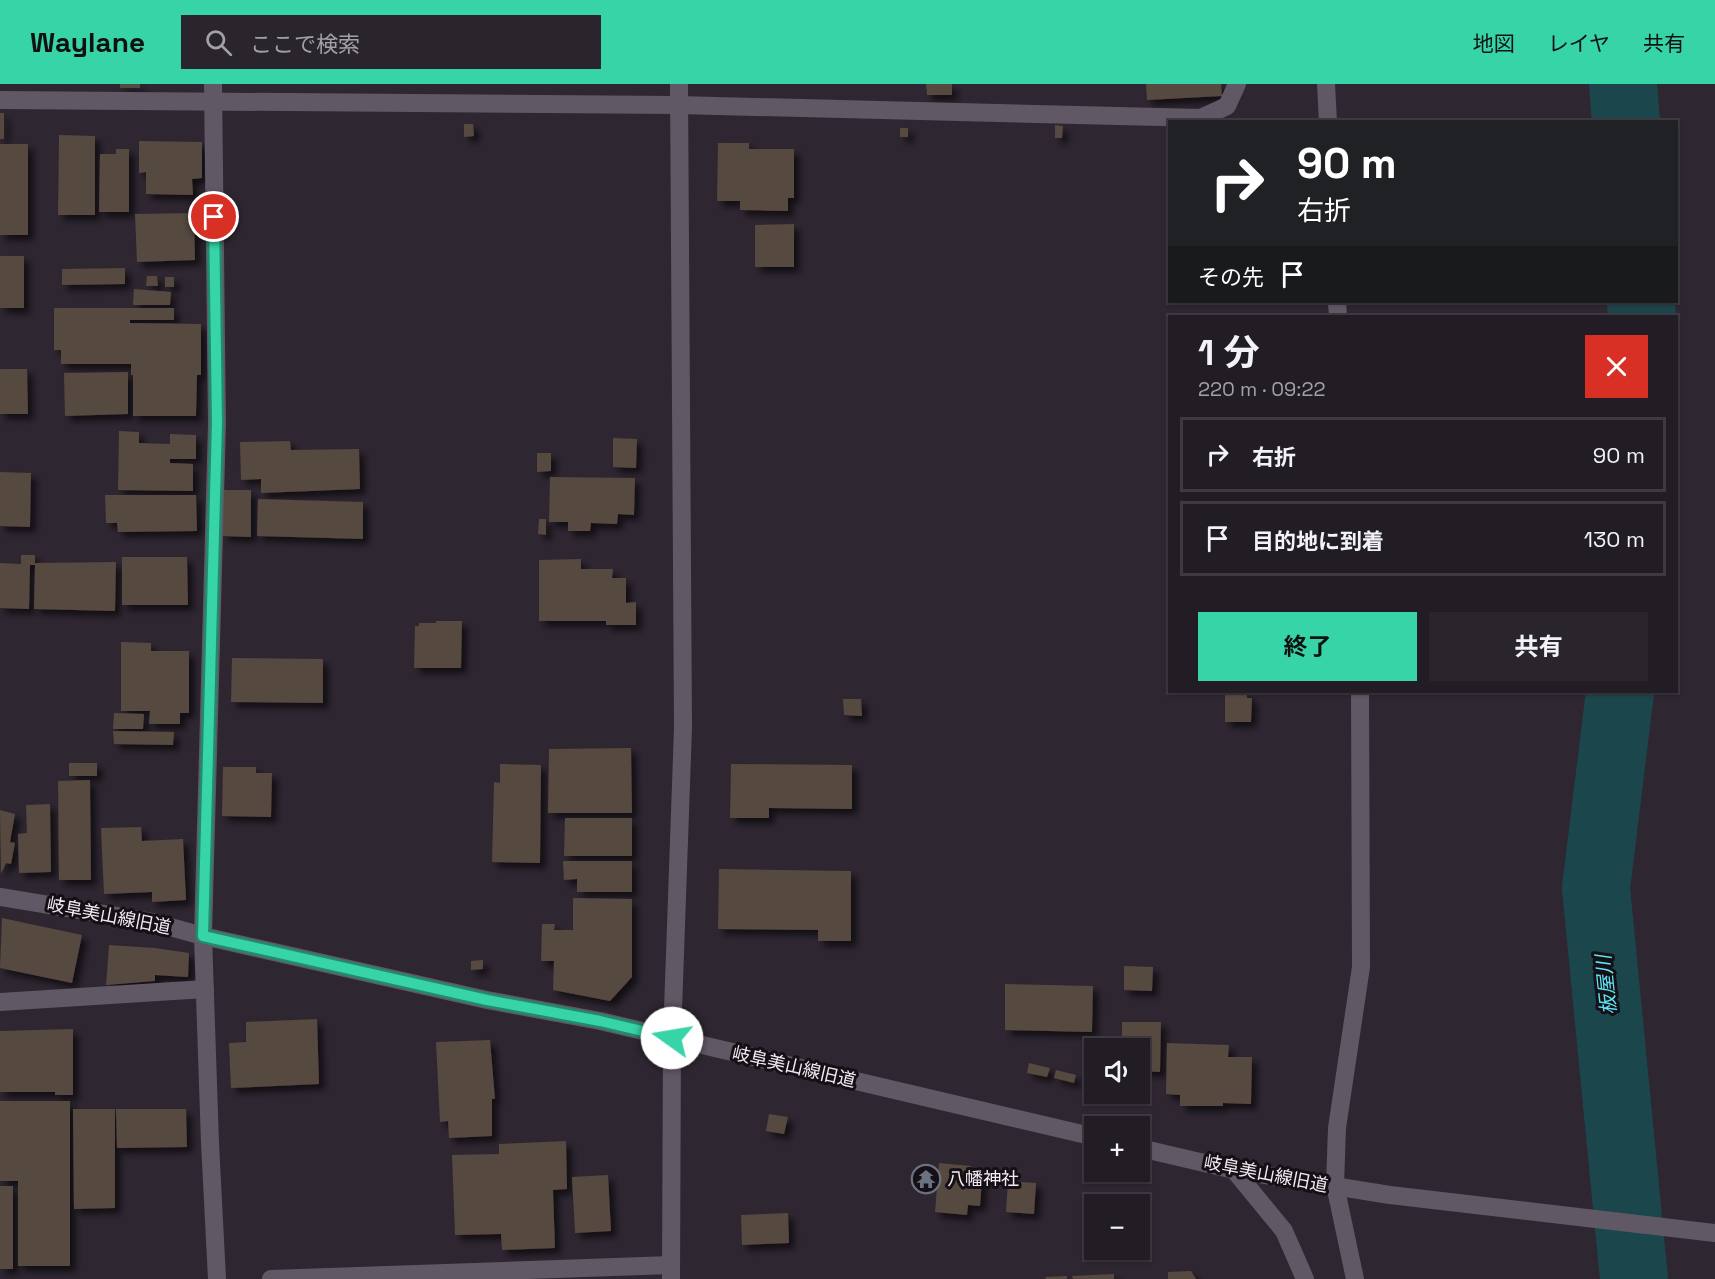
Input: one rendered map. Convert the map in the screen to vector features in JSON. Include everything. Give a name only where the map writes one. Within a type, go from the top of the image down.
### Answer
[{"type":"street","points":[[213,84],[217,423],[203,936],[217,1279]]},
{"type":"street","points":[[271,1279],[671,1272],[672,1038],[683,728],[679,84]]},
{"type":"street","points":[[0,100],[678,105],[1201,118],[1227,105],[1237,84]]},
{"type":"street","points":[[1326,84],[1328,120]]},
{"type":"street","points":[[1360,693],[1361,968],[1337,1128],[1335,1185],[1390,1195],[1715,1233]]},
{"type":"street","name":"岐阜美山線旧道","points":[[0,897],[152,922],[203,936],[487,1000],[600,1021],[1084,1134]]},
{"type":"street","points":[[0,1002],[205,989]]},
{"type":"street","name":"岐阜美山線旧道","points":[[1150,1150],[1234,1170],[1335,1185],[1355,1279]]},
{"type":"street","points":[[1234,1170],[1284,1231],[1305,1279]]},
{"type":"building","points":[[120,84],[140,84],[140,88],[120,88]]},
{"type":"building","points":[[926,84],[952,84],[952,95],[927,95]]},
{"type":"building","points":[[1146,84],[1221,84],[1222,96],[1147,100]]},
{"type":"building","points":[[0,113],[4,113],[4,139],[0,139]]},
{"type":"building","points":[[464,124],[473,124],[474,136],[464,137]]},
{"type":"building","points":[[1055,125],[1063,126],[1062,138],[1055,138]]},
{"type":"building","points":[[900,128],[908,128],[908,137],[900,137]]},
{"type":"building","points":[[59,135],[95,136],[95,215],[58,215]]},
{"type":"building","points":[[139,141],[202,142],[202,178],[192,179],[193,195],[146,194],[146,172],[139,173]]},
{"type":"building","points":[[718,143],[749,143],[749,149],[794,149],[794,198],[788,198],[788,211],[740,210],[740,201],[717,201]]},
{"type":"building","points":[[0,144],[28,144],[28,235],[0,235]]},
{"type":"building","points":[[116,149],[129,149],[129,212],[99,212],[100,154],[116,154]]},
{"type":"building","points":[[194,213],[195,260],[137,262],[135,214]]},
{"type":"building","points":[[794,224],[794,267],[755,267],[755,225]]},
{"type":"building","points":[[0,256],[24,256],[24,308],[0,308]]},
{"type":"building","points":[[125,268],[125,284],[62,285],[62,269]]},
{"type":"building","points":[[147,276],[157,276],[158,286],[146,286]]},
{"type":"building","points":[[165,277],[174,277],[174,287],[165,287]]},
{"type":"building","points":[[134,289],[171,292],[170,305],[133,305]]},
{"type":"building","points":[[54,308],[174,308],[174,320],[130,320],[130,323],[201,324],[201,375],[197,375],[196,416],[133,416],[131,364],[61,364],[61,350],[54,350]]},
{"type":"building","points":[[0,369],[27,369],[28,414],[0,414]]},
{"type":"building","points":[[128,372],[128,414],[65,416],[64,373]]},
{"type":"building","points":[[119,431],[139,432],[139,443],[170,444],[170,434],[196,435],[196,459],[170,459],[170,463],[193,464],[193,491],[118,490]]},
{"type":"building","points":[[613,438],[637,439],[636,468],[613,467]]},
{"type":"building","points":[[290,441],[291,450],[359,449],[360,489],[261,493],[261,479],[241,480],[240,442]]},
{"type":"building","points":[[537,453],[551,453],[551,471],[537,472]]},
{"type":"building","points":[[0,472],[31,473],[30,527],[0,526]]},
{"type":"building","points":[[550,477],[635,478],[634,515],[618,514],[617,524],[591,523],[590,531],[568,531],[568,522],[549,522]]},
{"type":"building","points":[[223,490],[251,490],[251,537],[223,536]]},
{"type":"building","points":[[105,495],[196,495],[197,531],[118,532],[117,523],[106,523]]},
{"type":"building","points":[[258,499],[363,502],[363,539],[257,536]]},
{"type":"building","points":[[539,519],[546,519],[546,535],[538,534]]},
{"type":"building","points":[[21,555],[35,555],[35,563],[116,562],[115,611],[34,609],[35,565],[30,565],[29,609],[0,608],[0,563],[21,564]]},
{"type":"building","points":[[122,557],[187,557],[188,605],[122,605]]},
{"type":"building","points":[[581,559],[581,569],[613,569],[612,578],[626,578],[626,603],[636,602],[636,625],[606,625],[606,621],[539,621],[539,560]]},
{"type":"building","points":[[436,621],[462,621],[461,668],[414,668],[415,626],[419,626],[419,623],[436,623]]},
{"type":"building","points":[[121,642],[151,643],[151,651],[189,651],[189,713],[180,713],[180,724],[149,724],[150,711],[121,711]]},
{"type":"building","points":[[232,658],[323,659],[323,703],[231,702]]},
{"type":"building","points":[[1225,693],[1247,693],[1247,698],[1252,698],[1251,722],[1225,722]]},
{"type":"building","points":[[843,699],[861,699],[862,716],[844,715]]},
{"type":"building","points":[[114,713],[144,714],[143,729],[113,729]]},
{"type":"building","points":[[113,731],[174,732],[173,745],[114,744]]},
{"type":"building","points":[[631,748],[632,813],[548,813],[549,749]]},
{"type":"building","points":[[69,763],[97,763],[97,776],[69,776]]},
{"type":"building","points":[[500,764],[541,765],[540,863],[492,862],[494,782],[500,783]]},
{"type":"building","points":[[731,764],[852,765],[852,809],[769,808],[769,818],[730,818]]},
{"type":"building","points":[[223,767],[256,767],[256,773],[272,773],[271,817],[222,816]]},
{"type":"building","points":[[90,780],[91,880],[59,880],[58,781]]},
{"type":"building","points":[[50,804],[51,872],[19,873],[18,834],[27,833],[26,805]]},
{"type":"building","points":[[0,810],[15,814],[10,842],[15,843],[11,864],[6,863],[1,874]]},
{"type":"building","points":[[565,818],[632,818],[632,856],[564,856]]},
{"type":"building","points":[[141,827],[142,841],[183,839],[186,900],[152,902],[152,892],[104,894],[101,828]]},
{"type":"building","points":[[563,861],[632,861],[632,892],[577,892],[577,879],[564,880]]},
{"type":"building","points":[[719,869],[851,871],[851,941],[818,941],[818,930],[718,929]]},
{"type":"building","points":[[573,898],[632,899],[632,977],[610,1001],[553,990],[554,961],[541,961],[542,924],[555,924],[554,930],[573,930]]},
{"type":"building","points":[[2,918],[82,935],[72,983],[0,968]]},
{"type":"building","points":[[109,945],[189,953],[188,977],[155,975],[155,981],[106,985]]},
{"type":"building","points":[[483,960],[483,969],[471,970],[471,961]]},
{"type":"building","points":[[1124,966],[1153,967],[1152,991],[1124,990]]},
{"type":"building","points":[[1005,984],[1093,986],[1092,1032],[1005,1030]]},
{"type":"building","points":[[317,1019],[319,1084],[231,1088],[229,1043],[246,1042],[246,1022]]},
{"type":"building","points":[[1122,1022],[1161,1022],[1160,1072],[1150,1072],[1150,1038],[1122,1038]]},
{"type":"building","points":[[73,1029],[73,1095],[55,1095],[55,1092],[0,1092],[0,1031]]},
{"type":"building","points":[[490,1040],[495,1099],[492,1099],[492,1136],[449,1138],[448,1121],[440,1122],[436,1042]]},
{"type":"building","points":[[1167,1043],[1229,1045],[1228,1057],[1252,1057],[1251,1104],[1180,1106],[1180,1095],[1166,1094]]},
{"type":"building","points":[[1029,1063],[1050,1068],[1047,1077],[1027,1073]]},
{"type":"building","points":[[1056,1070],[1076,1075],[1074,1083],[1054,1078]]},
{"type":"building","points":[[0,1101],[70,1101],[70,1266],[18,1266],[18,1181],[0,1181]]},
{"type":"building","points":[[73,1109],[115,1109],[115,1208],[74,1209]]},
{"type":"building","points":[[116,1109],[186,1109],[187,1147],[117,1148]]},
{"type":"building","points":[[769,1114],[788,1117],[784,1134],[766,1131]]},
{"type":"building","points":[[566,1141],[567,1189],[553,1190],[555,1248],[502,1250],[501,1234],[455,1235],[452,1155],[499,1154],[499,1144]]},
{"type":"building","points":[[939,1163],[971,1166],[971,1179],[982,1180],[980,1206],[968,1205],[967,1215],[935,1212]]},
{"type":"building","points":[[608,1175],[611,1231],[575,1233],[572,1177]]},
{"type":"building","points":[[1008,1181],[1036,1183],[1034,1214],[1006,1212]]},
{"type":"building","points":[[0,1186],[13,1186],[13,1269],[0,1269]]},
{"type":"building","points":[[788,1213],[789,1243],[742,1245],[741,1215]]},
{"type":"building","points":[[1191,1271],[1196,1279],[1168,1279],[1168,1272]]},
{"type":"building","points":[[1114,1274],[1114,1279],[1073,1279],[1072,1276]]},
{"type":"building","points":[[1067,1276],[1067,1279],[1046,1279],[1045,1277]]},
{"type":"waterway","name":"板屋川","points":[[1623,84],[1626,120]]},
{"type":"waterway","name":"板屋川","points":[[1641,303],[1642,315]]},
{"type":"waterway","name":"板屋川","points":[[1620,693],[1596,888],[1634,1279]]},
{"type":"place","name":"八幡神社","points":[[926,1179]]},
{"type":"route","points":[[214,217],[217,423],[203,936],[487,1000],[600,1021],[672,1038]]}]
